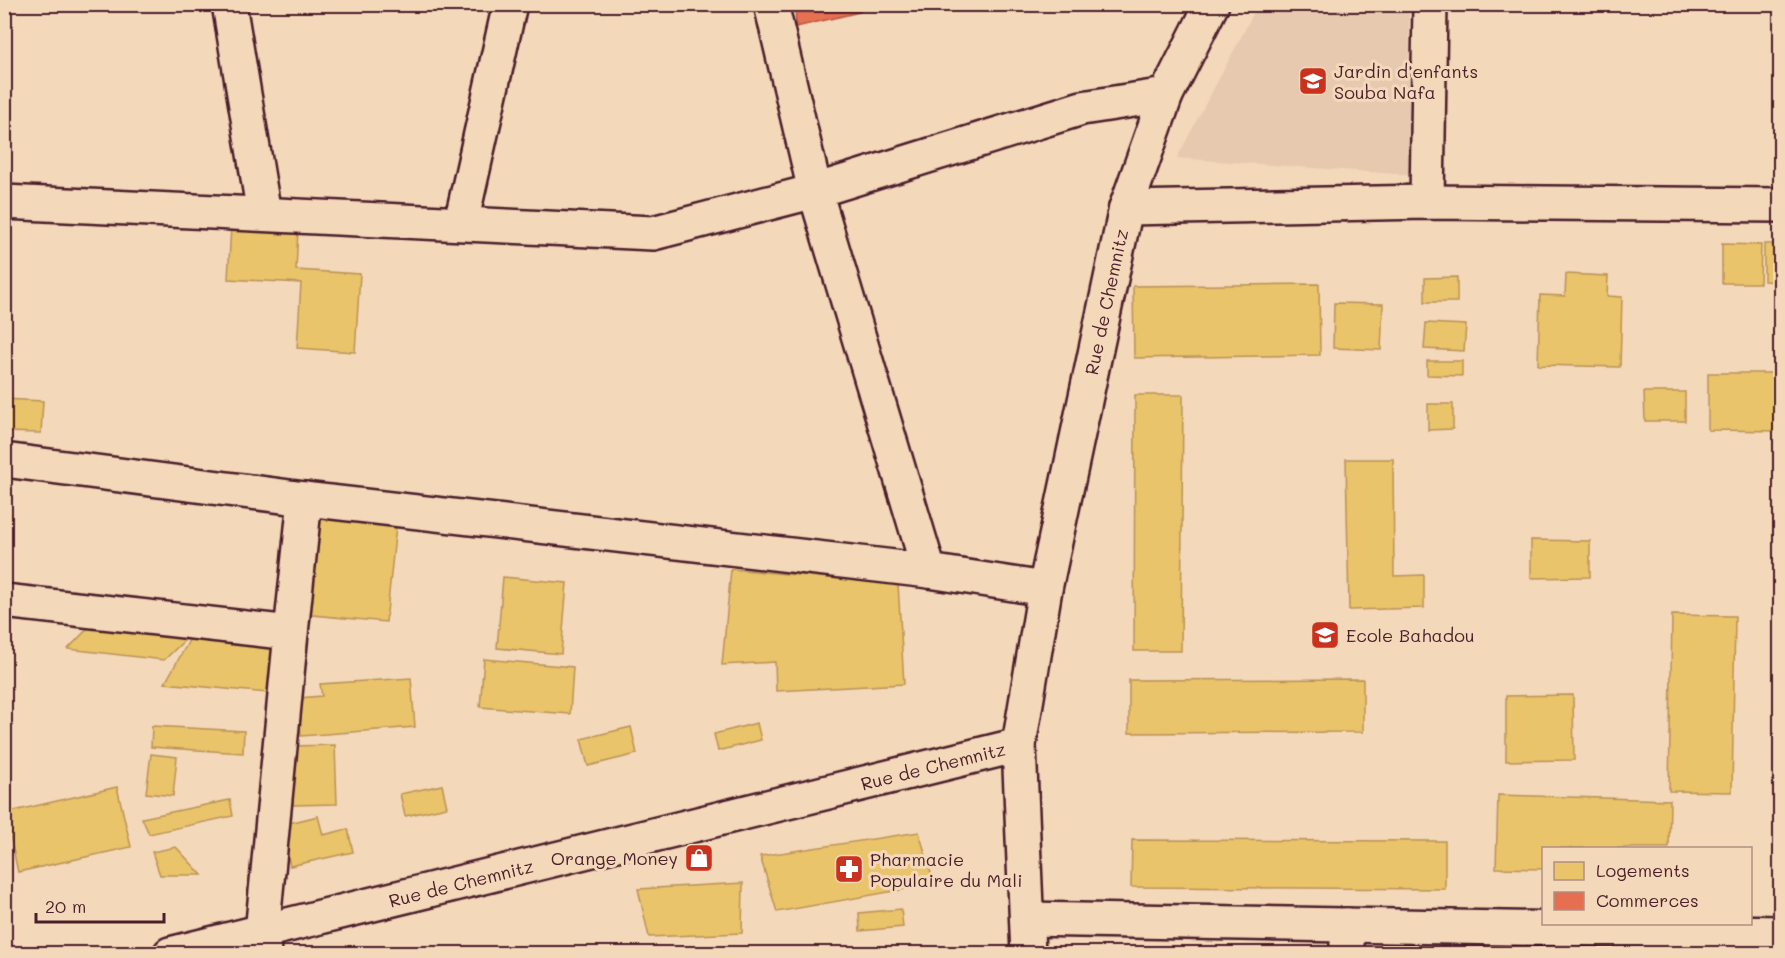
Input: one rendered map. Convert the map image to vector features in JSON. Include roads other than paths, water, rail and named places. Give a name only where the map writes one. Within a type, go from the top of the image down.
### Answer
[{"type":"street","points":[[228,4],[264,214]]},
{"type":"street","points":[[461,223],[510,4]]},
{"type":"street","points":[[771,4],[815,191],[929,572]]},
{"type":"street","name":"Rue de Chemnitz","points":[[170,954],[263,943],[1019,745],[1044,589],[1126,208],[1166,95],[1212,4]]},
{"type":"street","points":[[1427,202],[1430,4]]},
{"type":"street","points":[[4,202],[653,233],[815,191],[1082,108],[1166,95]]},
{"type":"street","points":[[1126,208],[1427,202],[1780,205]]},
{"type":"street","points":[[4,465],[5,460],[305,499],[929,572],[1044,589]]},
{"type":"street","points":[[263,943],[305,499]]},
{"type":"street","points":[[4,601],[291,633]]},
{"type":"street","points":[[1019,745],[1028,954]]},
{"type":"street","points":[[1027,919],[1347,939],[1780,933]]},
{"type":"place","name":"Jardin d'enfants Souba Nafa","points":[[1313,81]]},
{"type":"place","name":"Ecole Bahadou","points":[[1325,635]]},
{"type":"place","name":"Orange Money","points":[[699,858]]},
{"type":"place","name":"Pharmacie Populaire du Mali","points":[[849,869]]}]
